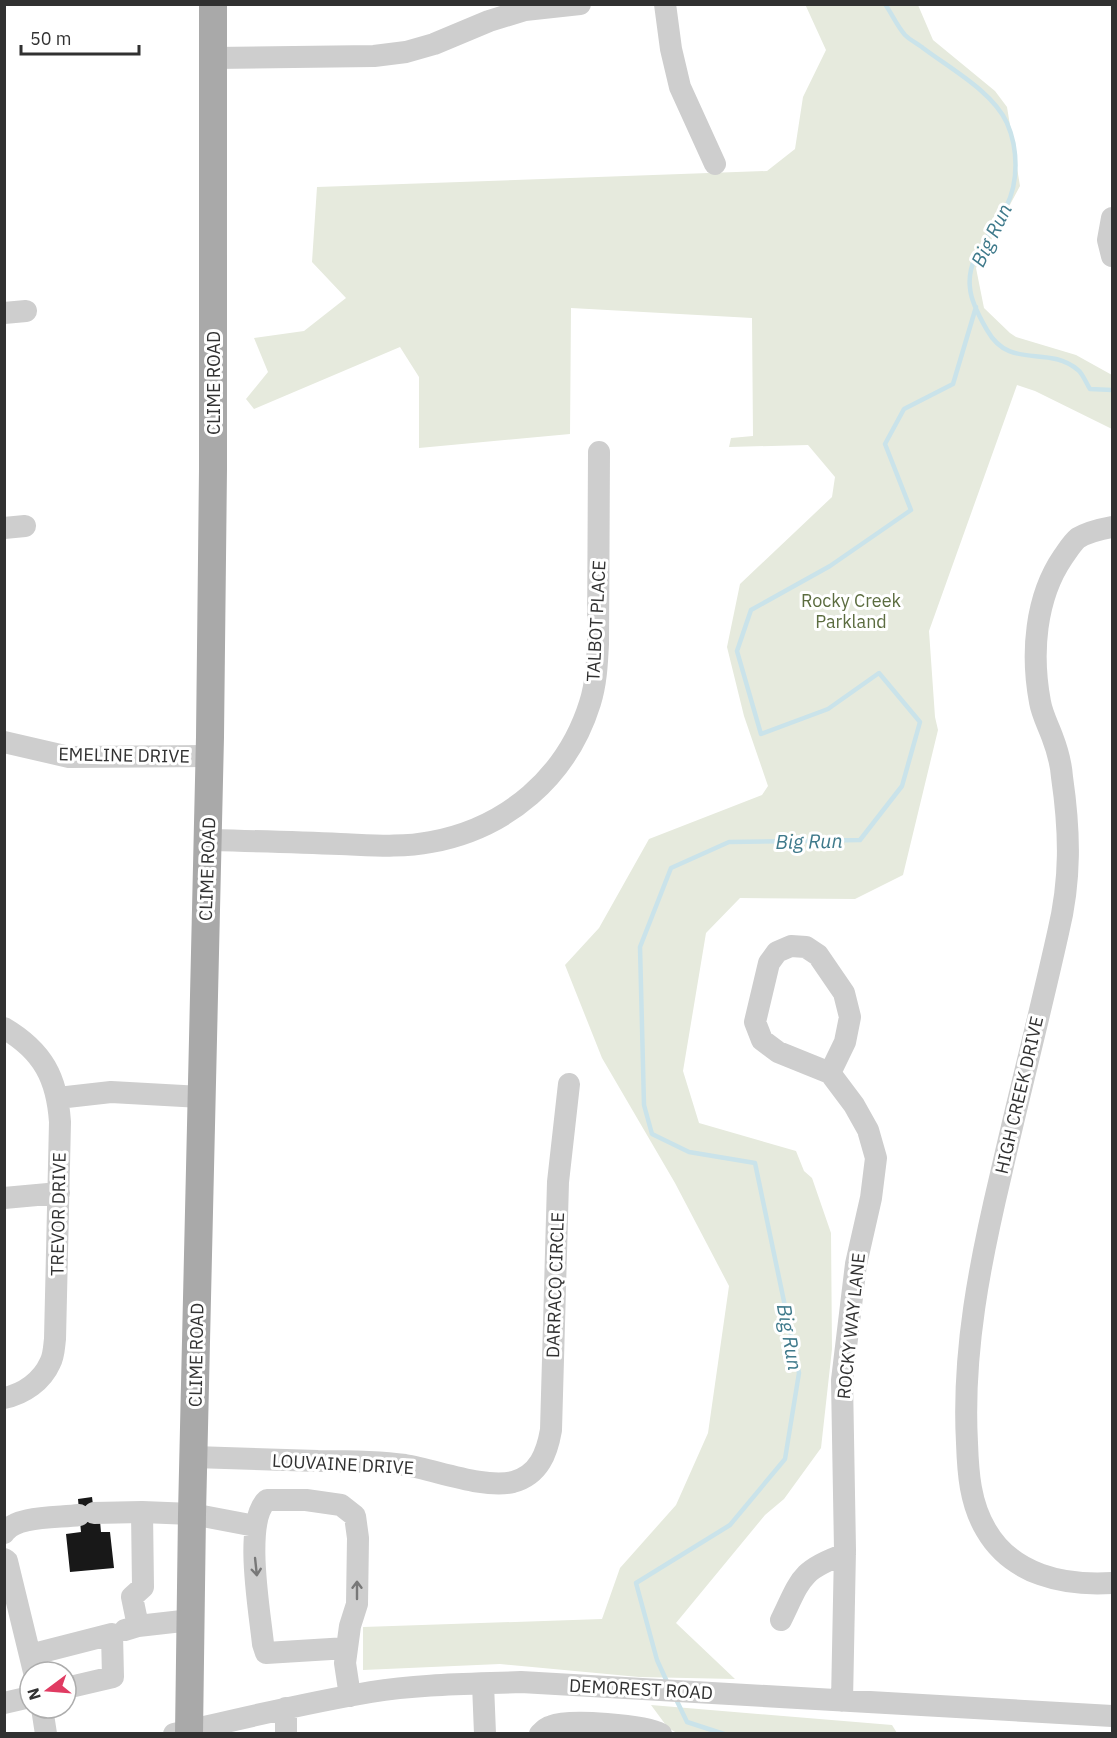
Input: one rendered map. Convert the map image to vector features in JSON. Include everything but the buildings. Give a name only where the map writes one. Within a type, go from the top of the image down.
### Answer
[{"type":"main road","name":"CLIME ROAD","points":[[184,1732],[191,1620],[208,840],[213,469],[213,4]]},
{"type":"street","points":[[213,58],[374,56],[406,52],[525,10],[580,4]]},
{"type":"street","points":[[665,4],[671,49],[680,87],[715,164]]},
{"type":"street","points":[[1113,218],[1108,240],[1113,255]]},
{"type":"street","name":"TALBOT PLACE","points":[[208,840],[388,845],[430,843],[484,826],[511,811],[537,789],[561,764],[579,733],[590,702],[596,675],[599,452]]},
{"type":"street","name":"HIGH CREEK DRIVE","points":[[1113,527],[1079,537],[1071,545],[1048,584],[1040,610],[1036,646],[1037,681],[1040,707],[1054,739],[1063,778],[1069,871],[1059,931],[977,1278],[965,1403],[971,1491],[987,1532],[1001,1550],[1018,1564],[1039,1575],[1064,1582],[1113,1583]]},
{"type":"street","name":"EMELINE DRIVE","points":[[4,742],[69,756],[209,756]]},
{"type":"street","points":[[791,946],[806,947],[818,955],[844,993],[850,1017],[845,1042],[830,1073],[778,1052],[762,1040],[755,1022],[769,963],[777,952],[791,946]]},
{"type":"street","name":"TREVOR DRIVE","points":[[4,1028],[19,1037],[37,1054],[50,1075],[58,1098],[60,1122],[56,1330],[51,1362],[37,1382],[16,1396],[4,1398]]},
{"type":"street","name":"ROCKY WAY LANE","points":[[830,1073],[854,1105],[868,1130],[876,1158],[871,1198],[856,1264],[842,1380],[845,1554],[842,1701]]},
{"type":"street","name":"DARRACQ CIRCLE","points":[[525,1477],[535,1470],[544,1457],[551,1430],[558,1182],[569,1084]]},
{"type":"street","points":[[58,1098],[111,1092],[201,1097]]},
{"type":"street","points":[[4,1198],[59,1193]]},
{"type":"street","name":"LOUVAINE DRIVE","points":[[194,1457],[405,1465],[492,1483],[514,1482],[525,1477]]},
{"type":"street","points":[[347,1648],[266,1653],[263,1644],[253,1544],[260,1506],[267,1500],[306,1500],[341,1505],[355,1516],[358,1538],[357,1604],[350,1626],[345,1663],[350,1696]]},
{"type":"street","points":[[138,1626],[132,1597],[142,1587],[141,1512]]},
{"type":"street","points":[[4,1533],[8,1527],[21,1522],[87,1514],[141,1512],[192,1514],[255,1526]]},
{"type":"street","points":[[781,1620],[803,1575],[812,1568],[845,1554]]},
{"type":"street","points":[[4,1559],[7,1561],[31,1660]]},
{"type":"street","points":[[40,1660],[138,1626],[191,1620]]},
{"type":"street","points":[[78,1685],[113,1677],[112,1634]]},
{"type":"street","name":"DEMOREST ROAD","points":[[184,1732],[286,1708],[350,1696],[427,1686],[521,1682],[1113,1716]]},
{"type":"street","points":[[483,1684],[485,1734]]},
{"type":"street","points":[[286,1708],[286,1734]]},
{"type":"street","points":[[542,1732],[553,1725],[564,1723],[626,1726],[656,1731],[661,1734]]},
{"type":"green space","name":"Rocky Creek Parkland","points":[[805,4],[918,5],[933,40],[995,91],[1007,107],[1020,186],[976,268],[984,308],[1016,337],[1076,355],[1112,375],[1112,429],[1035,391],[1017,385],[929,631],[935,717],[938,730],[903,875],[855,899],[740,898],[706,933],[683,1071],[699,1123],[796,1151],[804,1171],[812,1178],[831,1233],[832,1349],[821,1448],[784,1499],[765,1515],[676,1623],[735,1679],[639,1677],[500,1664],[363,1670],[363,1627],[602,1619],[620,1568],[676,1505],[708,1433],[729,1286],[675,1183],[602,1058],[565,965],[599,928],[649,839],[762,795],[768,786],[744,716],[727,647],[740,584],[832,497],[835,477],[808,445],[729,447],[731,438],[753,436],[752,318],[571,308],[570,434],[419,448],[419,377],[400,347],[254,409],[246,399],[268,372],[254,338],[304,331],[346,298],[312,262],[317,187],[767,171],[795,149],[803,97],[826,50]]},
{"type":"green space","points":[[651,1705],[892,1725],[897,1733],[677,1733],[668,1728]]},
{"type":"waterway","name":"Big Run","points":[[885,4],[907,37],[982,91],[992,101],[1001,112],[1011,133],[1016,165],[1013,187],[1001,217],[976,255],[970,276],[972,299],[987,330],[996,342],[1007,350],[1066,362],[1080,372],[1090,389],[1112,390]]},
{"type":"waterway","name":"Big Run","points":[[668,1684],[657,1660],[636,1583],[730,1525],[785,1459],[799,1373],[755,1163],[689,1152],[652,1134],[644,1105],[640,947],[671,868],[729,842],[860,840],[902,786],[920,722],[879,673],[828,709],[761,734],[737,651],[751,610],[830,566],[911,510],[885,444],[904,409],[953,384],[976,307]]},
{"type":"waterway","name":"Big Run","points":[[675,1697],[687,1722],[724,1734]]}]
